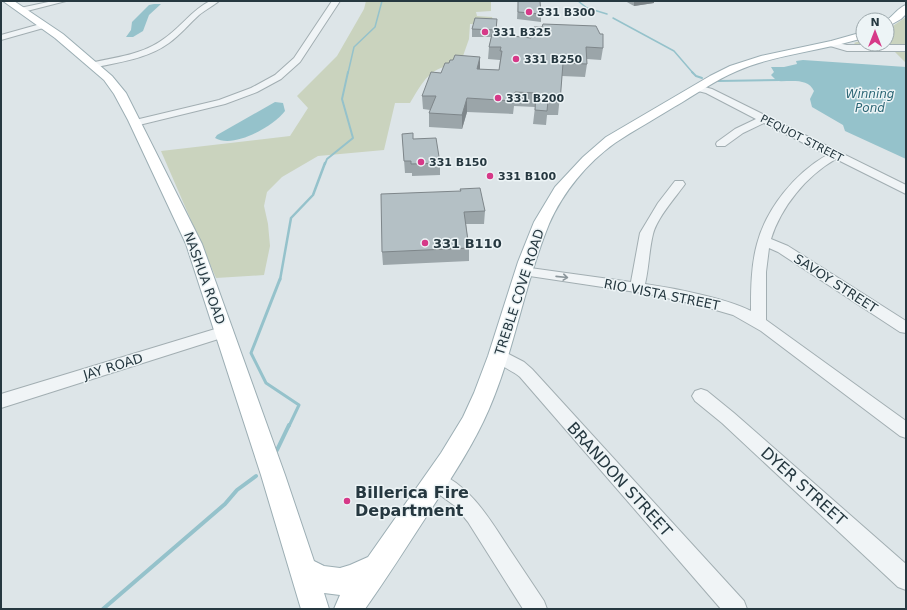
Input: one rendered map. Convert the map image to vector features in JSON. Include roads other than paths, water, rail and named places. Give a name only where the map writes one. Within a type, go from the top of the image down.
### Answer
[{"type":"main road","name":"NASHUA ROAD","points":[[15,6],[44,25],[113,82],[135,123],[194,244],[225,332],[316,609]]},
{"type":"main road","points":[[895,19],[906,8]]},
{"type":"main road","name":"TREBLE COVE ROAD","points":[[348,609],[436,481],[465,433],[476,412],[498,355],[523,272],[538,232],[548,209],[562,188],[581,166],[611,140],[726,71],[756,60],[832,44],[855,37]]},
{"type":"main road","points":[[303,570],[318,578],[334,582],[349,581],[379,566]]},
{"type":"street","points":[[15,6],[62,1]]},
{"type":"street","points":[[93,65],[138,54],[160,45],[172,37],[207,6],[215,1]]},
{"type":"street","points":[[135,123],[222,102],[254,90],[278,77],[297,60],[336,1]]},
{"type":"street","points":[[1,38],[44,25]]},
{"type":"street","points":[[832,44],[847,48],[906,48]]},
{"type":"street","name":"PEQUOT STREET","points":[[697,88],[709,91],[906,190]]},
{"type":"street","points":[[721,144],[739,131],[763,119]]},
{"type":"street","points":[[758,321],[760,262],[764,241],[779,210],[796,187],[826,160],[836,156]]},
{"type":"street","points":[[636,287],[647,233],[664,203],[679,184]]},
{"type":"street","name":"SAVOY STREET","points":[[764,241],[783,249],[906,328]]},
{"type":"street","name":"RIO VISTA STREET","points":[[523,272],[636,287],[716,304],[738,311],[758,321],[906,431]]},
{"type":"street","name":"JAY ROAD","points":[[1,401],[225,332]]},
{"type":"street","name":"BRANDON STREET","points":[[498,355],[510,360],[526,374],[736,609]]},
{"type":"street","name":"DYER STREET","points":[[701,396],[728,418],[906,579]]},
{"type":"street","points":[[436,481],[462,500],[472,511],[536,609]]},
{"type":"water","points":[[161,4],[149,15],[143,31],[133,37],[126,37],[131,30],[132,22],[149,5]]},
{"type":"water","name":"Winning Pond","points":[[803,60],[906,67],[906,159],[845,131],[843,125],[812,107],[810,99],[814,91],[807,84],[798,81],[777,81],[771,75],[774,72],[771,67],[784,67],[797,64],[796,61]]},
{"type":"water","points":[[275,102],[283,103],[285,111],[280,117],[263,129],[232,141],[223,141],[215,138],[217,135]]},
{"type":"waterway","points":[[348,73],[354,47],[375,27],[382,1]]},
{"type":"waterway","points":[[578,1],[587,8],[607,14]]},
{"type":"waterway","points":[[613,18],[674,51],[693,73]]},
{"type":"waterway","points":[[325,164],[327,159],[353,138],[342,99],[348,72]]},
{"type":"waterway","points":[[693,73],[702,78]]},
{"type":"waterway","points":[[718,81],[780,80]]},
{"type":"waterway","points":[[280,280],[291,218],[313,195],[325,163]]},
{"type":"waterway","points":[[280,279],[251,353],[266,383],[299,405],[289,426]]},
{"type":"waterway","points":[[277,450],[289,425]]},
{"type":"waterway","points":[[103,609],[225,504],[237,490],[256,476]]},
{"type":"place","name":"331 B300","points":[[529,12]]},
{"type":"place","name":"331 B325","points":[[485,32]]},
{"type":"place","name":"331 B250","points":[[516,59]]},
{"type":"place","name":"331 B200","points":[[498,98]]},
{"type":"place","name":"331 B150","points":[[421,162]]},
{"type":"place","name":"331 B100","points":[[490,176]]},
{"type":"place","name":"331 B110","points":[[425,243]]},
{"type":"place","name":"Billerica Fire Department","points":[[347,501]]}]
